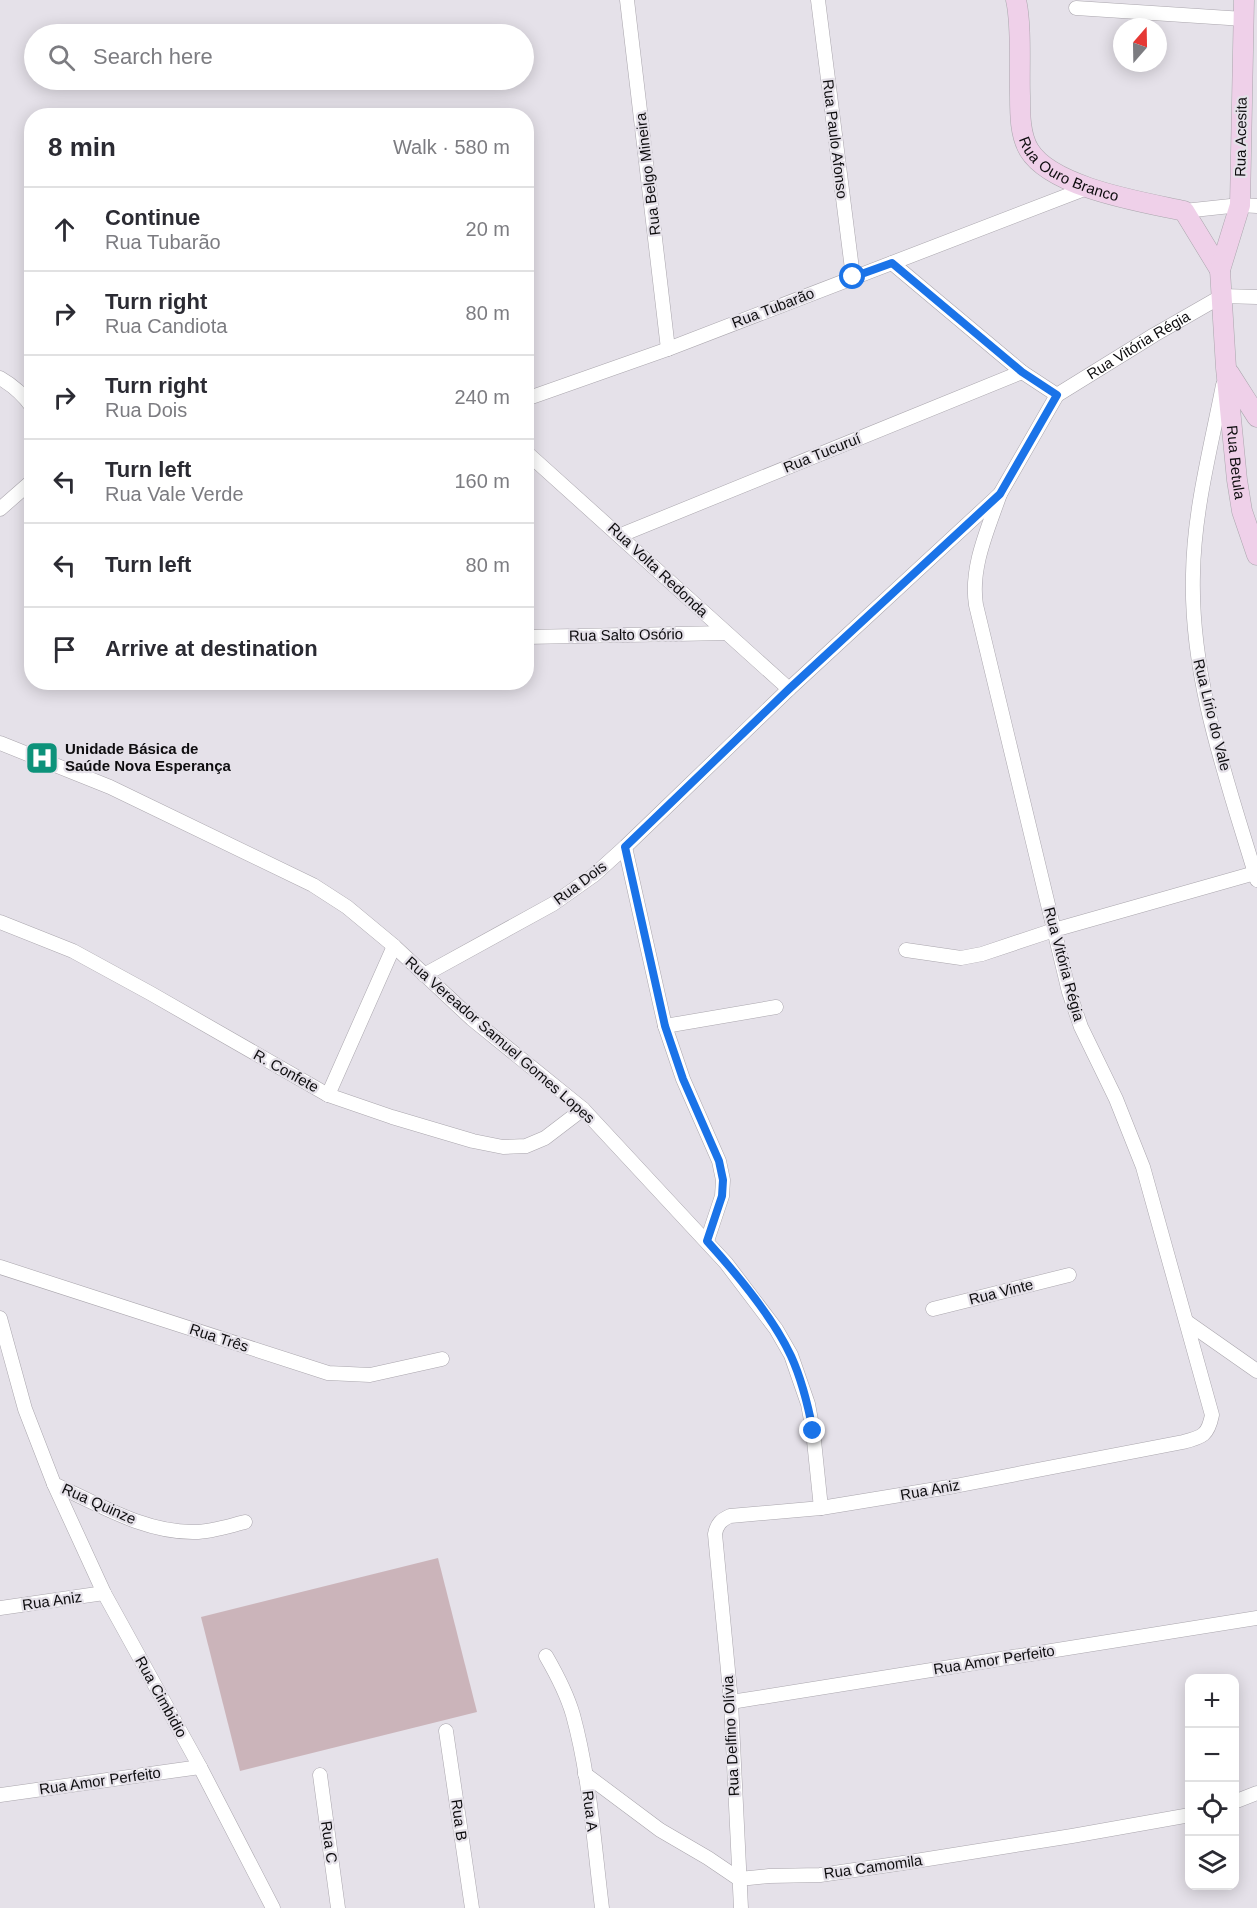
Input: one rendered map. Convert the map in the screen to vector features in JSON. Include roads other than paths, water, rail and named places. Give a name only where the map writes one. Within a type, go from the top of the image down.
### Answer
[{"type":"street","name":"Rua Belgo Mineira","points":[[627,0],[668,349]]},
{"type":"street","name":"Rua Paulo Afonso","points":[[818,0],[853,277]]},
{"type":"street","name":"Rua Ouro Branco","points":[[1016,0],[1020,114],[1023,137],[1029,151],[1040,163],[1087,188],[1184,211],[1249,206]]},
{"type":"street","points":[[1076,8],[1248,13]]},
{"type":"street","name":"Rua Acesita","points":[[1220,270],[1249,206],[1248,13]]},
{"type":"street","name":"Rua Tubarão","points":[[534,396],[668,349],[1087,188]]},
{"type":"street","points":[[1184,211],[1220,270],[1226,368],[1257,417]]},
{"type":"street","points":[[892,263],[1022,372],[1057,395]]},
{"type":"street","points":[[1222,296],[1257,297]]},
{"type":"street","name":"Rua Vitória Régia","points":[[1057,395],[1222,296]]},
{"type":"street","name":"Rua Betula","points":[[1226,368],[1242,511],[1257,555]]},
{"type":"street","name":"Rua Lírio do Vale","points":[[1226,368],[1195,541],[1193,607],[1196,647],[1208,709],[1256,876]]},
{"type":"street","name":"Rua Tucuruí","points":[[621,535],[1022,372]]},
{"type":"street","points":[[0,378],[24,396]]},
{"type":"street","name":"Rua Dois","points":[[424,975],[553,904],[594,875],[625,847],[789,689],[1000,494],[1057,395]]},
{"type":"street","name":"Rua Volta Redonda","points":[[534,459],[621,535],[789,689]]},
{"type":"street","points":[[0,509],[24,488]]},
{"type":"street","name":"Rua Vitória Régia","points":[[1000,494],[978,565],[974,592],[1054,930],[1076,1012],[1116,1099],[1143,1167],[1212,1414],[1209,1429],[1200,1438],[1184,1442]]},
{"type":"street","name":"Rua Salto Osório","points":[[534,637],[726,633]]},
{"type":"street","name":"Rua Vereador Samuel Gomes Lopes","points":[[0,743],[110,787],[313,885],[347,907],[394,946],[480,1026],[583,1109],[707,1241],[777,1329],[791,1355],[808,1404],[821,1508]]},
{"type":"street","points":[[625,847],[665,1026],[683,1079],[719,1161],[723,1180],[722,1196],[707,1241]]},
{"type":"street","points":[[906,950],[946,957],[972,956],[1054,930],[1256,876]]},
{"type":"street","name":"R. Confete","points":[[0,922],[73,951],[328,1095],[392,1118],[473,1141],[503,1147],[526,1146],[545,1138],[583,1109]]},
{"type":"street","points":[[328,1095],[394,946]]},
{"type":"street","points":[[665,1026],[776,1007]]},
{"type":"street","name":"Rua Três","points":[[0,1267],[328,1373],[370,1375],[442,1359]]},
{"type":"street","name":"Rua Vinte","points":[[933,1309],[1069,1275]]},
{"type":"street","name":"Rua Quinze","points":[[0,1318],[25,1409],[54,1485],[129,1518],[176,1531],[197,1532],[245,1522]]},
{"type":"street","points":[[1187,1322],[1257,1371]]},
{"type":"street","name":"Rua Aniz","points":[[717,1564],[715,1534],[717,1525],[730,1516],[821,1508],[955,1486],[1184,1442]]},
{"type":"street","name":"Rua Cimbidio","points":[[54,1485],[104,1593],[200,1767],[273,1908]]},
{"type":"street","name":"Rua Delfino Olívia","points":[[717,1564],[731,1702],[741,1908]]},
{"type":"street","name":"Rua Aniz","points":[[0,1608],[104,1593]]},
{"type":"street","name":"Rua Amor Perfeito","points":[[731,1702],[1257,1618]]},
{"type":"street","name":"Rua A","points":[[546,1656],[563,1688],[573,1715],[585,1774],[602,1908]]},
{"type":"street","name":"Rua B","points":[[446,1731],[471,1908]]},
{"type":"street","name":"Rua Amor Perfeito","points":[[0,1795],[200,1767]]},
{"type":"street","points":[[585,1774],[660,1830],[739,1879]]},
{"type":"street","name":"Rua C","points":[[320,1775],[338,1908]]},
{"type":"street","points":[[1239,1800],[1257,1793]]},
{"type":"street","name":"Rua Camomila","points":[[739,1879],[820,1875],[1185,1816]]},
{"type":"place","name":"Unidade Básica de Saúde Nova Esperança","points":[[42,758]]}]
